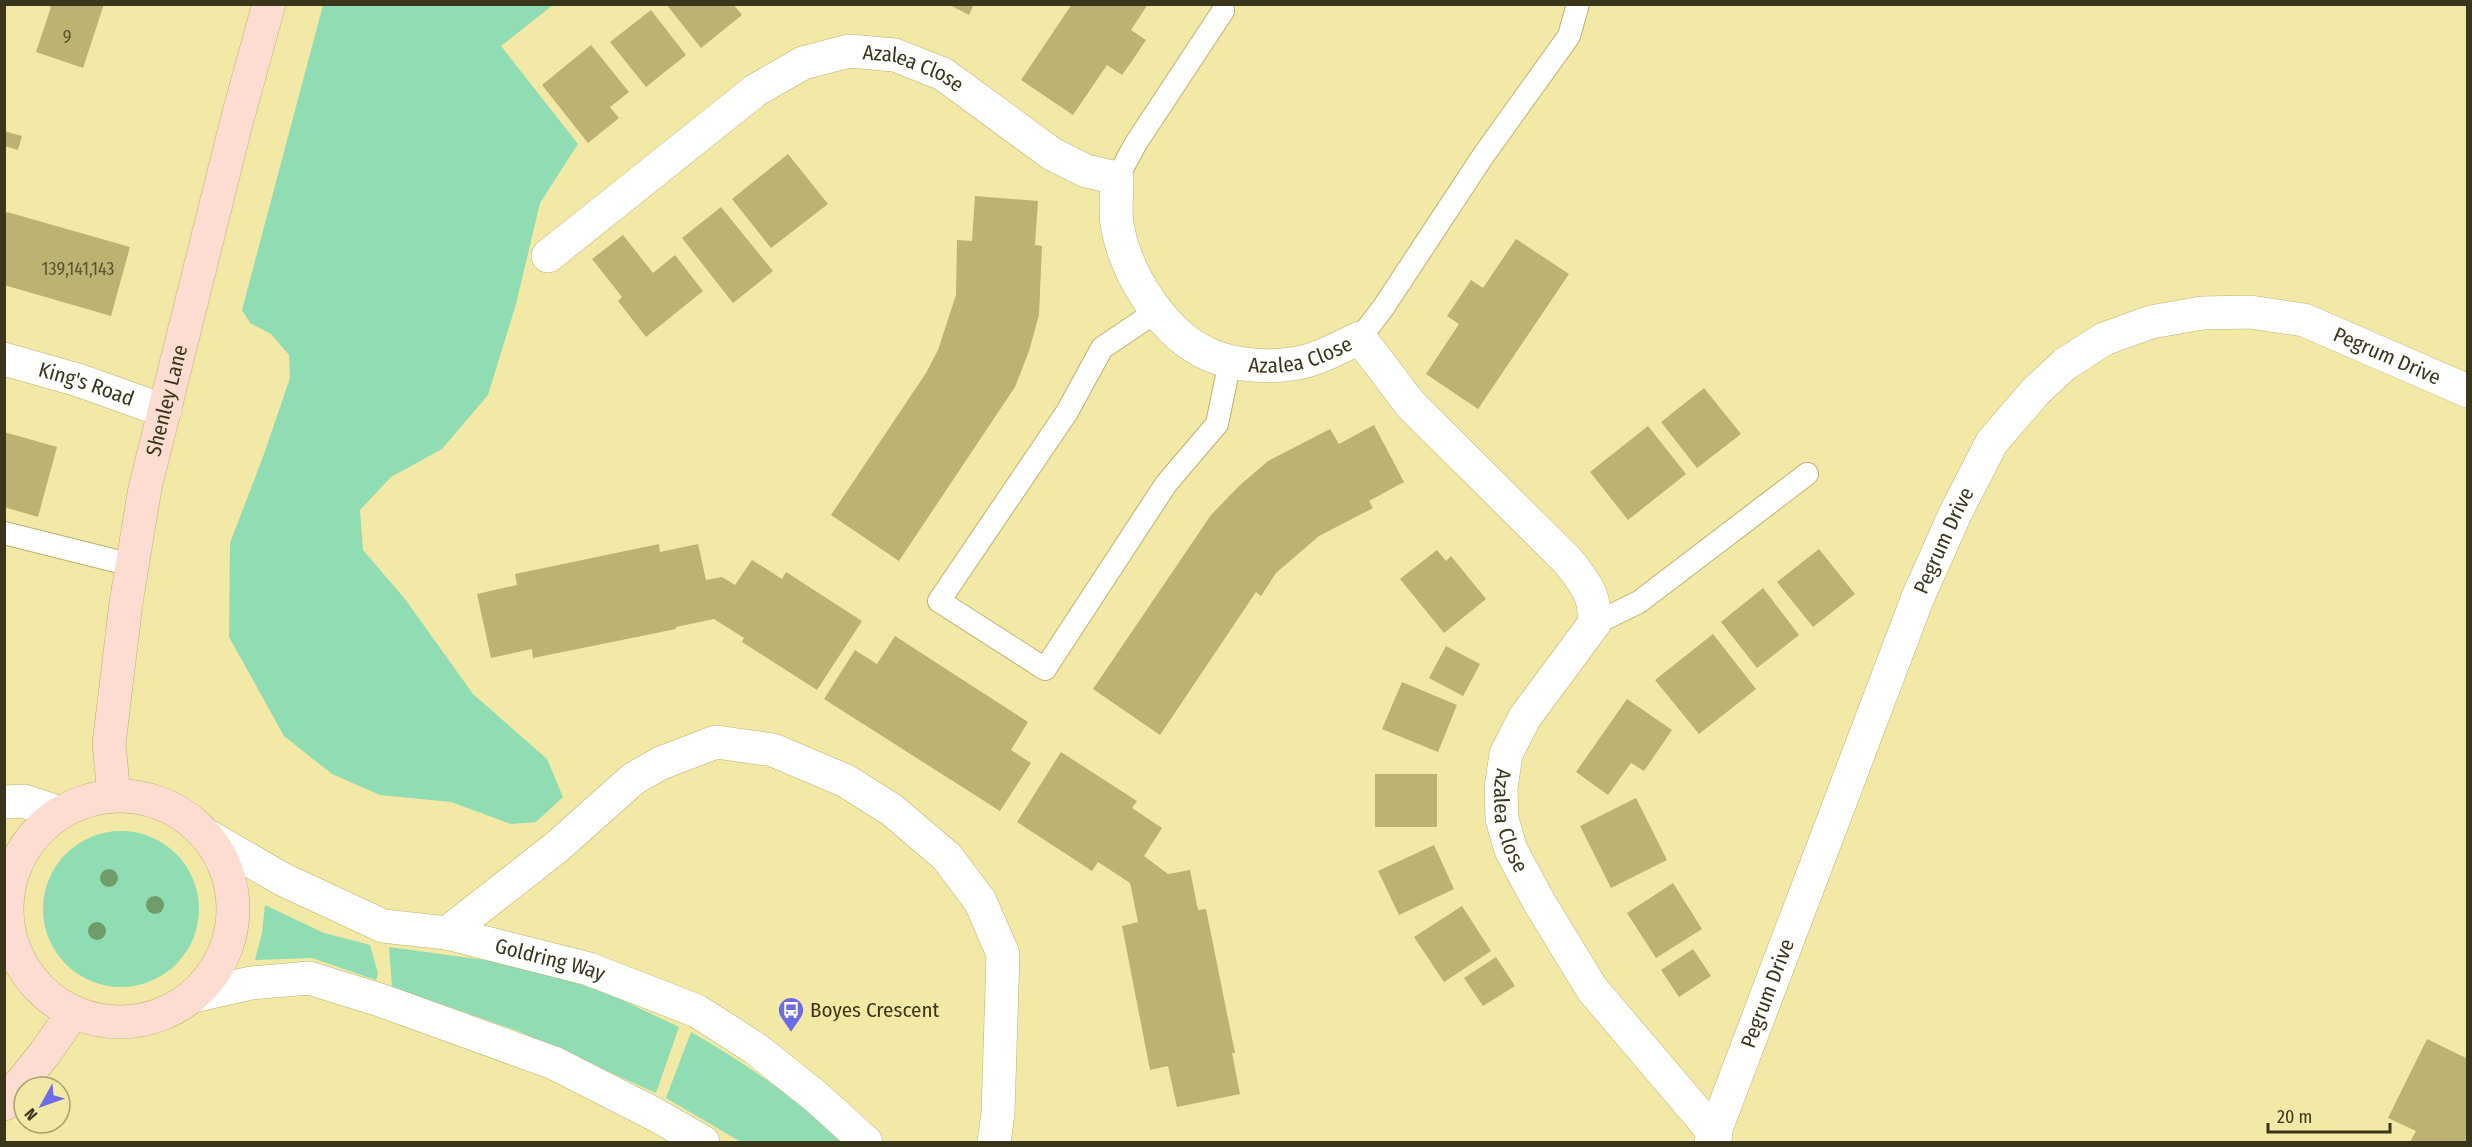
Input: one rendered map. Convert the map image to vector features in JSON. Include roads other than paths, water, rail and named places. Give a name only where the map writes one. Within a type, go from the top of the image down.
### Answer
[{"type":"main road","name":"Shenley Lane","points":[[114,795],[109,744],[132,565],[145,488],[234,132],[261,7]]},
{"type":"main road","points":[[114,795],[149,798],[181,812],[206,835],[225,865],[233,900],[231,936],[217,968],[194,996],[167,1013],[136,1022],[104,1022],[73,1012],[45,995],[23,970],[10,939],[6,906],[7,881],[26,843],[50,818],[60,813],[80,801],[114,795]]},
{"type":"main road","points":[[4,1104],[45,1053],[73,1012]]},
{"type":"street","name":"Azalea Close","points":[[548,256],[756,90],[803,63],[849,51],[895,56],[943,74],[1052,154],[1086,171],[1117,178],[1117,224],[1127,258],[1143,293],[1157,311],[1186,339],[1208,354],[1230,361],[1262,365],[1291,364],[1324,355],[1360,338],[1411,405],[1569,562],[1590,591],[1595,607],[1594,624],[1525,717],[1506,754],[1501,788],[1502,819],[1517,861],[1592,989],[1713,1139]]},
{"type":"street","name":"Pegrum Drive","points":[[1713,1139],[1918,597],[1956,512],[1992,442],[2036,391],[2065,364],[2104,339],[2151,322],[2202,313],[2250,312],[2304,320],[2468,391]]},
{"type":"street","name":"King's Road","points":[[4,359],[78,380],[165,411]]},
{"type":"street","points":[[447,933],[558,846],[633,779],[661,763],[716,742],[773,750],[846,781],[892,810],[946,857],[980,901],[1004,954],[998,1113],[994,1143]]},
{"type":"street","points":[[4,801],[24,801],[60,813]]},
{"type":"street","name":"Goldring Way","points":[[206,835],[284,880],[383,926],[447,933],[590,969],[697,1011],[756,1049],[815,1096],[866,1143]]},
{"type":"street","points":[[194,996],[251,984],[309,978],[380,1000],[554,1063],[656,1115],[703,1143]]},
{"type":"lane","points":[[1360,338],[1383,308],[1483,156],[1569,36],[1578,4]]},
{"type":"lane","points":[[1117,178],[1136,143],[1223,11]]},
{"type":"lane","points":[[1157,311],[1102,348],[1067,412],[939,601],[1045,669],[1166,484],[1217,424],[1230,361]]},
{"type":"lane","points":[[1594,624],[1638,602],[1807,474]]},
{"type":"lane","points":[[4,533],[132,565]]},
{"type":"place","name":"Boyes Crescent","points":[[791,1033]]}]
